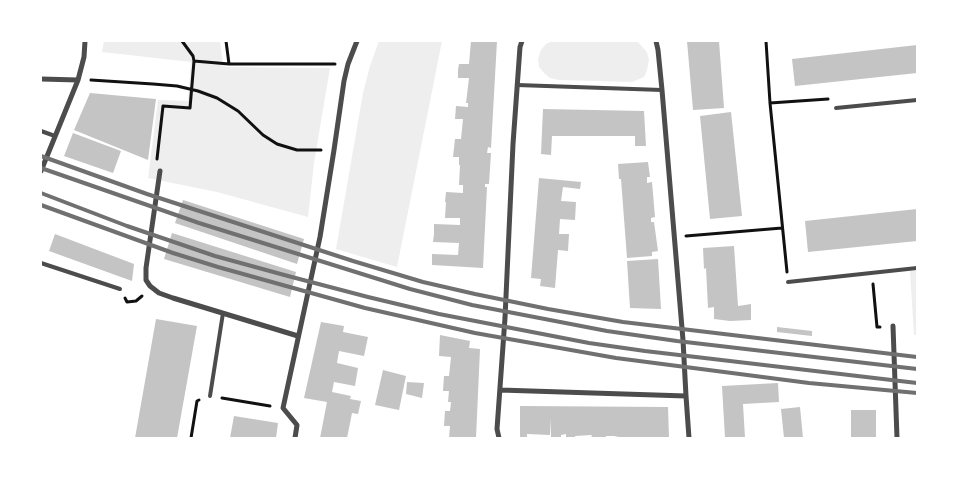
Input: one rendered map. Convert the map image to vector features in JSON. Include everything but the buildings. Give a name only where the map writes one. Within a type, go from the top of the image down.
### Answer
[{"type":"street","points":[[41,171],[78,80],[84,57],[85,41]]},
{"type":"street","points":[[295,438],[298,425],[283,408],[320,237],[344,81],[357,41]]},
{"type":"street","points":[[499,438],[497,428],[517,85],[522,41]]},
{"type":"street","points":[[656,41],[662,90],[683,340],[689,438]]},
{"type":"street","points":[[41,79],[78,80]]},
{"type":"street","points":[[160,172],[146,268],[146,280],[152,288],[173,298],[298,336]]},
{"type":"street","points":[[893,326],[897,438]]},
{"type":"street","points":[[500,390],[686,396]]},
{"type":"lane","points":[[517,85],[662,90]]},
{"type":"lane","points":[[836,108],[917,100]]},
{"type":"lane","points":[[41,131],[55,136]]},
{"type":"lane","points":[[41,263],[120,289]]},
{"type":"lane","points":[[788,282],[917,268]]},
{"type":"lane","points":[[210,396],[223,312]]},
{"type":"path","points":[[160,172],[156,160],[163,106],[190,108],[194,61],[193,56],[182,41]]},
{"type":"path","points":[[226,41],[229,64]]},
{"type":"path","points":[[766,41],[770,103],[788,282]]},
{"type":"path","points":[[194,61],[229,64],[348,64]]},
{"type":"path","points":[[78,80],[153,84],[191,89],[217,98],[238,111],[263,135],[276,144],[297,150],[334,150]]},
{"type":"path","points":[[770,103],[835,98],[836,108]]},
{"type":"path","points":[[674,237],[782,228]]},
{"type":"path","points":[[872,273],[877,327],[893,326]]},
{"type":"path","points":[[120,289],[128,302],[136,301],[152,288]]},
{"type":"path","points":[[191,438],[197,401],[210,396],[283,408]]},
{"type":"shaded area","points":[[104,41],[220,41],[223,64],[226,67],[330,68],[314,163],[308,217],[217,192],[148,178],[158,100],[188,101],[191,62],[102,52]]},
{"type":"shaded area","points":[[379,41],[442,41],[397,267],[336,249],[363,93]]},
{"type":"shaded area","points":[[553,41],[637,41],[647,52],[649,60],[647,70],[644,77],[632,82],[559,80],[550,78],[539,67],[538,59],[541,50],[546,44]]},
{"type":"shaded area","points":[[910,271],[917,271],[917,335],[914,335]]},
{"type":"railway","points":[[41,156],[147,194],[353,261],[423,282],[475,294],[623,322],[917,357]]},
{"type":"railway","points":[[41,168],[199,223],[410,289],[472,305],[607,331],[917,369]]},
{"type":"railway","points":[[41,193],[127,226],[215,256],[439,314],[589,343],[917,383]]},
{"type":"railway","points":[[41,205],[173,253],[218,267],[365,308],[475,333],[616,358],[809,383],[917,393]]}]
